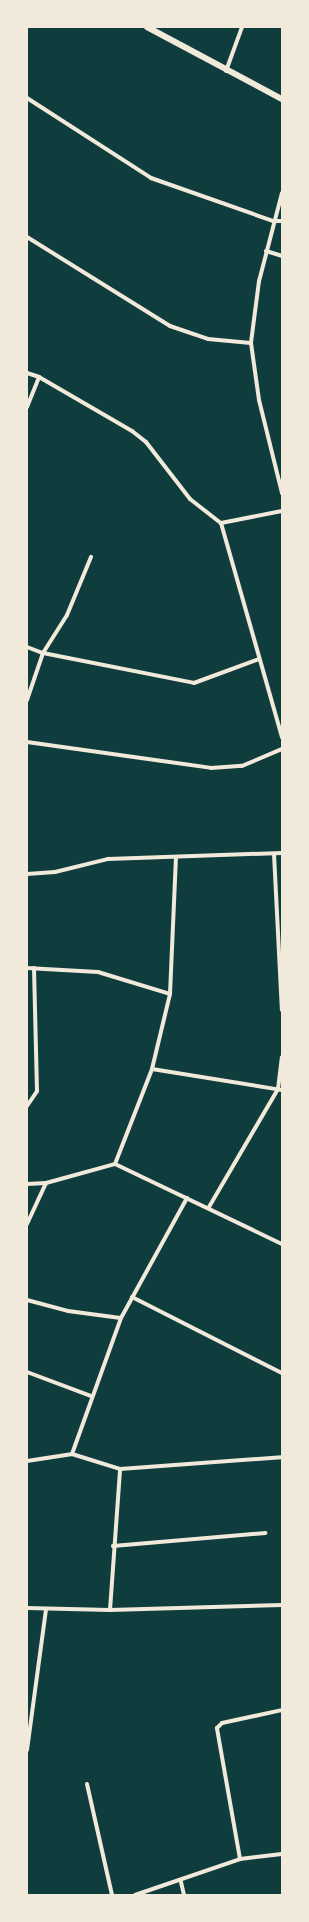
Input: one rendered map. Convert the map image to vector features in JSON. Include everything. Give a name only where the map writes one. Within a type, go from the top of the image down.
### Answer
[{"type":"street","points":[[147,27],[226,71],[282,99]]},
{"type":"street","points":[[226,71],[242,27]]},
{"type":"street","points":[[27,98],[151,178],[273,221],[282,221]]},
{"type":"street","points":[[282,193],[273,221],[266,251],[251,343],[259,400],[282,493]]},
{"type":"street","points":[[27,237],[170,326],[208,339],[251,343]]},
{"type":"street","points":[[266,251],[282,256]]},
{"type":"street","points":[[27,373],[39,376],[132,431],[146,442],[190,499],[221,523],[282,737]]},
{"type":"street","points":[[27,407],[39,376]]},
{"type":"street","points":[[221,523],[282,511]]},
{"type":"street","points":[[27,700],[43,653],[66,615],[91,557]]},
{"type":"street","points":[[27,647],[43,653],[194,682],[259,659]]},
{"type":"street","points":[[27,742],[211,768],[242,766],[282,749]]},
{"type":"street","points":[[27,874],[55,872],[108,859],[176,858],[282,853]]},
{"type":"street","points":[[274,854],[282,1010]]},
{"type":"street","points":[[115,1164],[152,1069],[170,994],[176,858]]},
{"type":"street","points":[[27,968],[98,972],[170,994]]},
{"type":"street","points":[[27,1106],[37,1090],[34,968]]},
{"type":"street","points":[[209,1207],[280,1089],[282,1057]]},
{"type":"street","points":[[152,1069],[280,1089]]},
{"type":"street","points":[[27,1184],[46,1183],[115,1164],[209,1207],[282,1244]]},
{"type":"street","points":[[27,1224],[46,1183]]},
{"type":"street","points":[[72,1454],[91,1396],[121,1318],[187,1198]]},
{"type":"street","points":[[132,1297],[282,1373]]},
{"type":"street","points":[[27,1300],[68,1311],[121,1318]]},
{"type":"street","points":[[27,1372],[91,1396]]},
{"type":"street","points":[[27,1461],[72,1454],[120,1469],[282,1457]]},
{"type":"street","points":[[110,1610],[113,1546],[120,1469]]},
{"type":"street","points":[[113,1546],[265,1533]]},
{"type":"street","points":[[27,1608],[110,1610],[282,1605]]},
{"type":"street","points":[[27,1750],[46,1609]]},
{"type":"street","points":[[240,1859],[217,1728],[222,1722],[282,1710]]},
{"type":"street","points":[[87,1784],[112,1895]]},
{"type":"street","points":[[135,1895],[181,1882],[240,1859],[282,1854]]},
{"type":"street","points":[[181,1882],[184,1895]]}]
